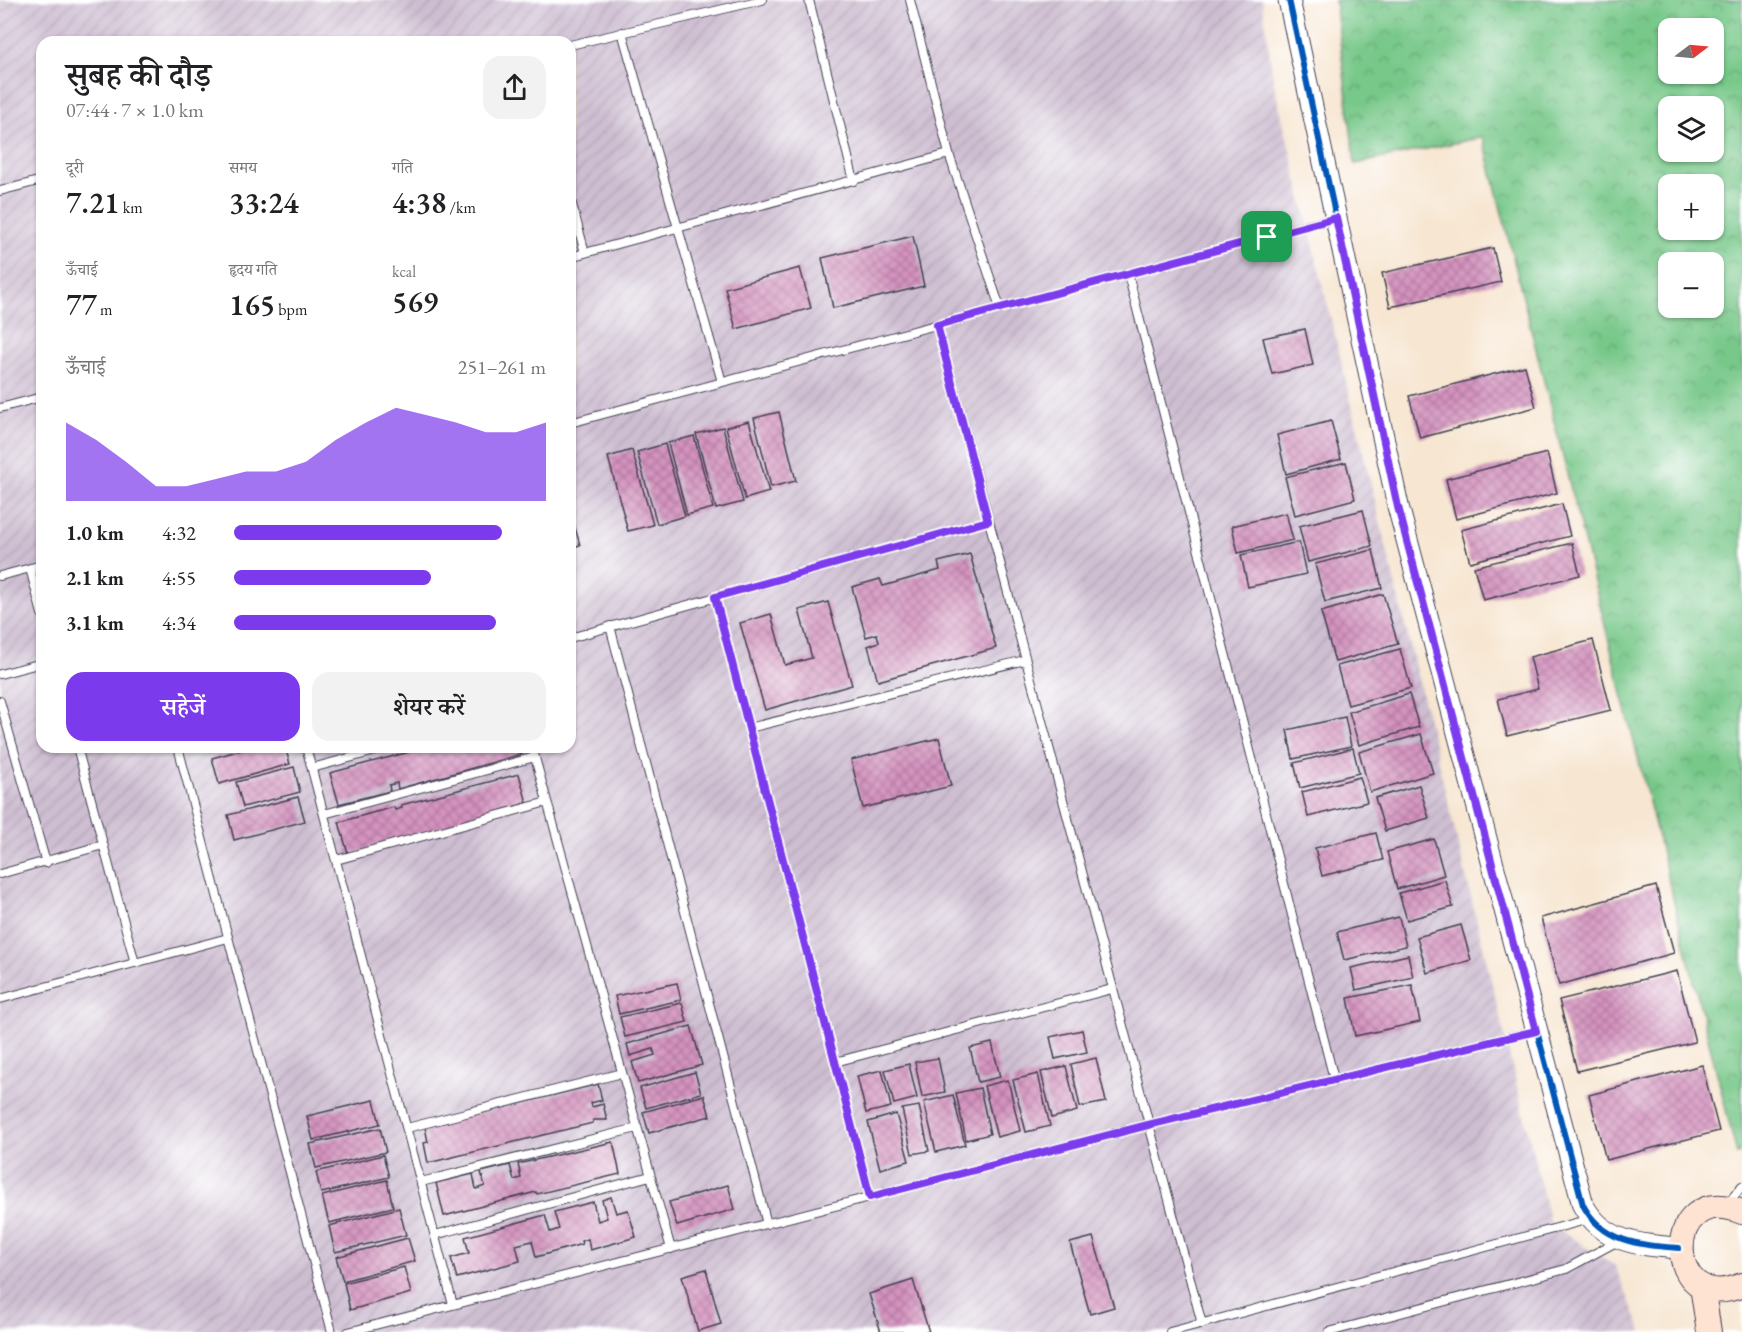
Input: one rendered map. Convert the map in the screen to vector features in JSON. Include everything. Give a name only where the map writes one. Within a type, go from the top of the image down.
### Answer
[{"type":"main road","points":[[1733,1210],[1708,1209],[1693,1217],[1684,1229],[1679,1248],[1681,1262],[1689,1276],[1702,1286],[1714,1290],[1742,1286]]},
{"type":"main road","points":[[1702,1286],[1708,1332]]},
{"type":"street","points":[[1289,0],[1398,507],[1582,1205],[1590,1219],[1611,1236],[1636,1245],[1679,1248]]},
{"type":"lane","points":[[576,44],[762,0]]},
{"type":"lane","points":[[809,0],[854,181]]},
{"type":"lane","points":[[910,0],[949,154],[1000,308]]},
{"type":"lane","points":[[622,32],[723,382]]},
{"type":"lane","points":[[576,255],[949,154]]},
{"type":"lane","points":[[0,191],[36,182]]},
{"type":"lane","points":[[576,421],[1336,218]]},
{"type":"lane","points":[[576,219],[585,253]]},
{"type":"lane","points":[[1128,274],[1334,1079]]},
{"type":"lane","points":[[937,325],[1202,1324]]},
{"type":"lane","points":[[0,408],[36,399]]},
{"type":"lane","points":[[576,636],[988,521]]},
{"type":"lane","points":[[0,576],[36,566]]},
{"type":"lane","points":[[30,568],[36,591]]},
{"type":"lane","points":[[715,597],[870,1197]]},
{"type":"lane","points":[[610,626],[767,1224]]},
{"type":"lane","points":[[749,728],[1025,660]]},
{"type":"lane","points":[[0,674],[36,665]]},
{"type":"lane","points":[[0,701],[46,863]]},
{"type":"lane","points":[[79,753],[135,963]]},
{"type":"lane","points":[[180,753],[332,1332]]},
{"type":"lane","points":[[308,753],[453,1305]]},
{"type":"lane","points":[[312,768],[368,753]]},
{"type":"lane","points":[[534,753],[671,1249]]},
{"type":"lane","points":[[324,814],[535,757]]},
{"type":"lane","points":[[336,860],[547,802]]},
{"type":"lane","points":[[0,874],[104,845]]},
{"type":"lane","points":[[0,999],[228,938]]},
{"type":"lane","points":[[836,1062],[1112,989]]},
{"type":"lane","points":[[348,1332],[1148,1125],[1536,1031]]},
{"type":"lane","points":[[407,1128],[622,1072]]},
{"type":"lane","points":[[421,1182],[637,1128]]},
{"type":"lane","points":[[435,1235],[651,1176]]},
{"type":"lane","points":[[1733,1210],[1742,1186]]},
{"type":"lane","points":[[1170,1332],[1590,1219]]},
{"type":"lane","points":[[1329,1332],[1566,1269],[1621,1240]]},
{"type":"shaded area","points":[[0,0],[1262,0],[1274,84],[1550,1223],[1615,1266],[1642,1332],[0,1332]]},
{"type":"green space","points":[[1335,0],[1742,0],[1742,1151],[1737,1154],[1483,137],[1355,164]]},
{"type":"building","points":[[913,236],[924,286],[833,308],[822,258]]},
{"type":"building","points":[[1493,248],[1501,282],[1390,307],[1382,273]]},
{"type":"building","points":[[800,268],[811,308],[736,329],[725,288]]},
{"type":"building","points":[[1305,329],[1313,365],[1272,374],[1263,338]]},
{"type":"building","points":[[1525,366],[1536,407],[1420,438],[1409,396]]},
{"type":"building","points":[[779,412],[796,481],[771,487],[754,418]]},
{"type":"building","points":[[749,421],[769,492],[745,499],[726,427]]},
{"type":"building","points":[[1331,421],[1341,459],[1286,474],[1277,435]]},
{"type":"building","points":[[723,427],[743,502],[716,509],[696,434]]},
{"type":"building","points":[[694,436],[713,508],[687,515],[668,443]]},
{"type":"building","points":[[665,444],[685,516],[657,524],[637,452]]},
{"type":"building","points":[[632,450],[653,525],[628,531],[608,457]]},
{"type":"building","points":[[1547,453],[1557,493],[1456,519],[1446,479]]},
{"type":"building","points":[[1346,462],[1355,499],[1295,515],[1285,477]]},
{"type":"building","points":[[1562,504],[1570,536],[1470,562],[1461,530]]},
{"type":"building","points":[[1363,510],[1372,546],[1308,562],[1299,526]]},
{"type":"building","points":[[1286,513],[1293,540],[1238,553],[1232,526]]},
{"type":"building","points":[[576,531],[580,545],[576,546]]},
{"type":"building","points":[[1299,542],[1306,574],[1248,587],[1241,555]]},
{"type":"building","points":[[1572,543],[1580,575],[1483,600],[1474,567]]},
{"type":"building","points":[[1373,550],[1382,588],[1325,602],[1315,564]]},
{"type":"building","points":[[970,554],[996,648],[878,681],[868,646],[879,642],[877,634],[866,637],[852,587],[880,579],[883,586],[940,570],[938,562]]},
{"type":"building","points":[[1383,594],[1398,644],[1335,662],[1321,612]]},
{"type":"building","points":[[828,602],[852,685],[765,710],[740,623],[771,614],[785,665],[812,658],[799,610]]},
{"type":"building","points":[[1593,640],[1611,710],[1507,736],[1498,699],[1538,689],[1530,657]]},
{"type":"building","points":[[1400,649],[1411,688],[1348,705],[1337,666]]},
{"type":"building","points":[[1409,694],[1419,727],[1359,745],[1349,712]]},
{"type":"building","points":[[1345,717],[1351,746],[1293,759],[1287,730]]},
{"type":"building","points":[[1421,734],[1433,773],[1370,792],[1359,752]]},
{"type":"building","points":[[939,738],[951,786],[863,808],[851,760]]},
{"type":"building","points":[[1353,748],[1359,773],[1300,788],[1294,763]]},
{"type":"building","points":[[230,753],[287,753],[290,764],[219,784],[212,758]]},
{"type":"building","points":[[405,753],[522,754],[398,789],[397,783],[389,785],[390,791],[339,804],[330,773]]},
{"type":"building","points":[[294,767],[300,792],[243,807],[236,782]]},
{"type":"building","points":[[519,774],[527,803],[348,854],[339,822],[394,807],[395,810],[402,808],[401,805]]},
{"type":"building","points":[[1360,777],[1367,802],[1308,817],[1302,792]]},
{"type":"building","points":[[1419,785],[1429,818],[1385,831],[1375,798]]},
{"type":"building","points":[[298,797],[305,821],[234,840],[228,815]]},
{"type":"building","points":[[1376,833],[1383,860],[1322,876],[1315,848]]},
{"type":"building","points":[[1434,839],[1444,875],[1397,889],[1387,852]]},
{"type":"building","points":[[1445,880],[1453,907],[1407,920],[1399,893]]},
{"type":"building","points":[[1656,886],[1674,953],[1559,985],[1541,918]]},
{"type":"building","points":[[1399,917],[1406,946],[1344,960],[1337,932]]},
{"type":"building","points":[[1461,925],[1471,960],[1427,973],[1417,937]]},
{"type":"building","points":[[1408,955],[1413,977],[1356,990],[1351,968]]},
{"type":"building","points":[[1677,971],[1695,1042],[1577,1071],[1559,1000]]},
{"type":"building","points":[[677,983],[681,1000],[619,1014],[615,996]]},
{"type":"building","points":[[1412,985],[1420,1022],[1355,1036],[1348,998]]},
{"type":"building","points":[[682,1003],[687,1022],[625,1037],[620,1017]]},
{"type":"building","points":[[691,1026],[702,1065],[638,1083],[632,1062],[655,1055],[653,1049],[630,1056],[627,1044]]},
{"type":"building","points":[[1082,1030],[1087,1052],[1055,1059],[1050,1037]]},
{"type":"building","points":[[992,1043],[1000,1077],[978,1082],[970,1048]]},
{"type":"building","points":[[938,1058],[945,1092],[922,1097],[915,1062]]},
{"type":"building","points":[[1096,1058],[1106,1102],[1080,1107],[1071,1064]]},
{"type":"building","points":[[909,1064],[917,1098],[894,1104],[885,1070]]},
{"type":"building","points":[[1702,1065],[1719,1131],[1606,1160],[1589,1095]]},
{"type":"building","points":[[1066,1066],[1077,1111],[1052,1118],[1041,1072]]},
{"type":"building","points":[[882,1070],[891,1107],[866,1113],[857,1076]]},
{"type":"building","points":[[695,1072],[701,1093],[646,1108],[640,1088]]},
{"type":"building","points":[[1038,1074],[1050,1126],[1026,1132],[1013,1080]]},
{"type":"building","points":[[1008,1080],[1020,1131],[997,1137],[984,1086]]},
{"type":"building","points":[[598,1084],[602,1100],[591,1103],[592,1107],[603,1104],[607,1120],[593,1120],[593,1123],[428,1163],[424,1143],[428,1142],[425,1127]]},
{"type":"building","points":[[980,1088],[990,1134],[966,1140],[956,1093]]},
{"type":"building","points":[[704,1095],[710,1116],[649,1133],[643,1112]]},
{"type":"building","points":[[953,1095],[965,1145],[936,1152],[924,1102]]},
{"type":"building","points":[[374,1100],[380,1124],[313,1140],[307,1116]]},
{"type":"building","points":[[919,1106],[929,1151],[912,1154],[902,1109]]},
{"type":"building","points":[[896,1114],[909,1161],[880,1169],[868,1122]]},
{"type":"building","points":[[380,1128],[386,1152],[316,1168],[310,1144]]},
{"type":"building","points":[[613,1142],[620,1174],[537,1194],[536,1192],[444,1216],[436,1183],[473,1174],[476,1189],[485,1186],[481,1172],[510,1165],[514,1180],[521,1178],[518,1164]]},
{"type":"building","points":[[383,1155],[389,1177],[321,1193],[316,1172]]},
{"type":"building","points":[[387,1180],[393,1207],[329,1223],[322,1196]]},
{"type":"building","points":[[728,1185],[735,1209],[677,1226],[669,1202]]},
{"type":"building","points":[[611,1197],[616,1213],[628,1210],[636,1237],[590,1250],[588,1239],[581,1241],[582,1244],[536,1257],[532,1241],[516,1245],[520,1261],[457,1278],[451,1258],[469,1253],[465,1237],[545,1215],[550,1232],[559,1229],[554,1212],[593,1202],[598,1221],[607,1218],[602,1200]]},
{"type":"building","points":[[399,1208],[406,1235],[335,1252],[329,1226]]},
{"type":"building","points":[[1093,1237],[1114,1307],[1090,1314],[1070,1243]]},
{"type":"building","points":[[408,1238],[415,1261],[343,1281],[336,1257]]},
{"type":"building","points":[[404,1267],[411,1293],[350,1310],[344,1283]]},
{"type":"building","points":[[706,1269],[721,1324],[698,1331],[682,1276]]},
{"type":"building","points":[[913,1280],[929,1332],[881,1332],[869,1294]]},
{"type":"cycle path","points":[[1289,0],[1398,506],[1583,1205],[1591,1218],[1612,1235],[1637,1243],[1679,1248]]},
{"type":"route","points":[[1336,218],[1398,507],[1536,1031],[1148,1125],[870,1197],[715,597],[988,521],[937,325],[1267,237],[1336,218]]}]
